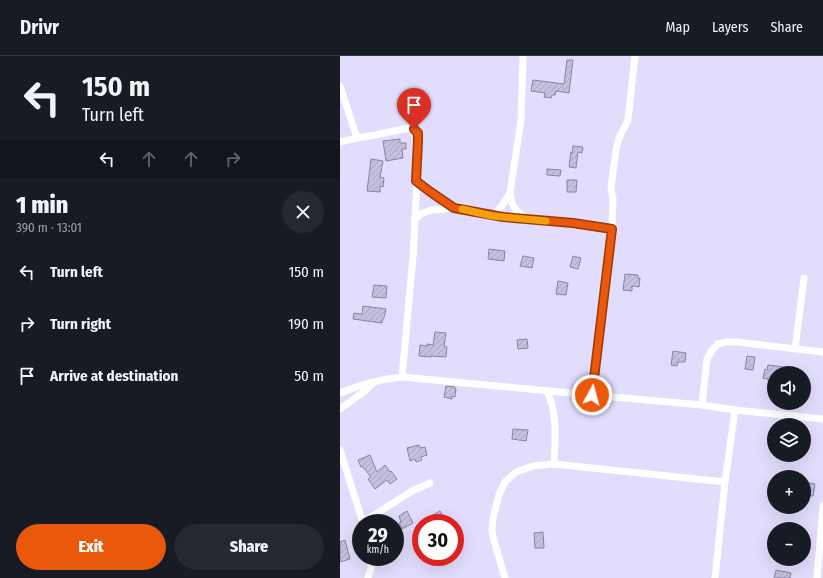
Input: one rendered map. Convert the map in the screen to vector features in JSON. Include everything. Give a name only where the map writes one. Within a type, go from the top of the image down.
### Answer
[{"type":"street","points":[[523,56],[521,120],[510,193],[511,202],[514,208],[527,220]]},
{"type":"street","points":[[592,395],[612,229],[613,199],[611,188],[615,158],[620,138],[628,120],[635,56]]},
{"type":"street","points":[[340,86],[357,138]]},
{"type":"street","points":[[340,142],[409,128],[414,129],[418,133],[413,257],[402,377]]},
{"type":"street","points":[[416,181],[454,208]]},
{"type":"street","points":[[492,216],[501,207],[510,193]]},
{"type":"street","points":[[414,219],[423,213],[432,210],[454,208],[492,216],[573,223],[612,229]]},
{"type":"street","points":[[795,349],[804,278]]},
{"type":"street","points":[[702,405],[707,359],[712,350],[718,344],[737,342],[823,352]]},
{"type":"street","points":[[340,393],[376,380],[402,377],[702,405],[823,419]]},
{"type":"street","points":[[340,409],[365,391],[376,380]]},
{"type":"street","points":[[547,391],[554,410],[554,464]]},
{"type":"street","points":[[714,578],[735,410]]},
{"type":"street","points":[[340,450],[360,514]]},
{"type":"street","points":[[504,578],[493,537],[493,519],[499,495],[505,482],[516,472],[533,466],[554,464],[725,482]]},
{"type":"street","points":[[377,514],[412,491],[430,483]]},
{"type":"street","points":[[817,578],[823,506]]},
{"type":"street","points":[[368,578],[371,566]]},
{"type":"building","points":[[567,60],[573,60],[569,93],[556,91],[555,95],[552,95],[551,98],[544,97],[545,93],[531,91],[533,80],[564,84]]},
{"type":"building","points":[[400,139],[400,143],[406,143],[406,149],[402,149],[403,158],[386,161],[383,141]]},
{"type":"building","points":[[573,146],[583,147],[582,153],[578,152],[576,168],[569,167]]},
{"type":"building","points":[[371,159],[383,161],[380,177],[384,178],[383,187],[380,186],[380,192],[367,191]]},
{"type":"building","points":[[547,169],[561,170],[560,176],[547,175]]},
{"type":"building","points":[[567,180],[577,180],[576,192],[567,192]]},
{"type":"building","points":[[489,249],[505,251],[504,261],[488,259]]},
{"type":"building","points":[[523,256],[534,258],[532,268],[520,266]]},
{"type":"building","points":[[573,256],[581,258],[578,269],[570,267]]},
{"type":"building","points":[[625,274],[638,275],[638,278],[640,278],[639,287],[632,286],[632,291],[623,290]]},
{"type":"building","points":[[558,281],[568,283],[566,295],[556,294]]},
{"type":"building","points":[[374,285],[387,286],[386,298],[372,297]]},
{"type":"building","points":[[363,306],[386,309],[382,323],[353,319],[354,313],[362,314]]},
{"type":"building","points":[[435,332],[446,333],[444,346],[447,347],[446,357],[419,356],[420,345],[433,345]]},
{"type":"building","points":[[527,339],[528,348],[518,349],[517,340]]},
{"type":"building","points":[[673,351],[686,353],[685,362],[678,362],[677,366],[671,365]]},
{"type":"building","points":[[747,356],[755,357],[753,370],[745,369]]},
{"type":"building","points":[[765,369],[767,370],[767,379],[763,378]]},
{"type":"building","points":[[446,386],[455,387],[456,389],[455,397],[452,396],[452,399],[444,397]]},
{"type":"building","points":[[513,429],[528,430],[526,441],[512,439]]},
{"type":"building","points":[[419,445],[420,448],[425,447],[427,455],[421,457],[422,460],[416,462],[415,459],[410,461],[407,448]]},
{"type":"building","points":[[370,455],[377,472],[385,465],[397,479],[390,484],[387,480],[375,489],[368,479],[371,477],[362,466],[361,467],[358,460]]},
{"type":"building","points":[[811,483],[815,484],[813,496],[811,496]]},
{"type":"building","points":[[407,511],[412,521],[412,524],[404,528],[404,514],[402,514]]},
{"type":"building","points":[[440,511],[442,514],[435,514]]},
{"type":"building","points":[[543,532],[544,548],[535,548],[534,533]]},
{"type":"building","points":[[345,540],[350,559],[340,562],[340,542]]},
{"type":"building","points":[[776,570],[791,573],[790,578],[774,578]]},
{"type":"slow traffic","points":[[462,209],[492,216],[546,221]]},
{"type":"route","points":[[414,129],[418,133],[416,181],[454,208],[492,216],[573,223],[612,229],[592,395]]}]
